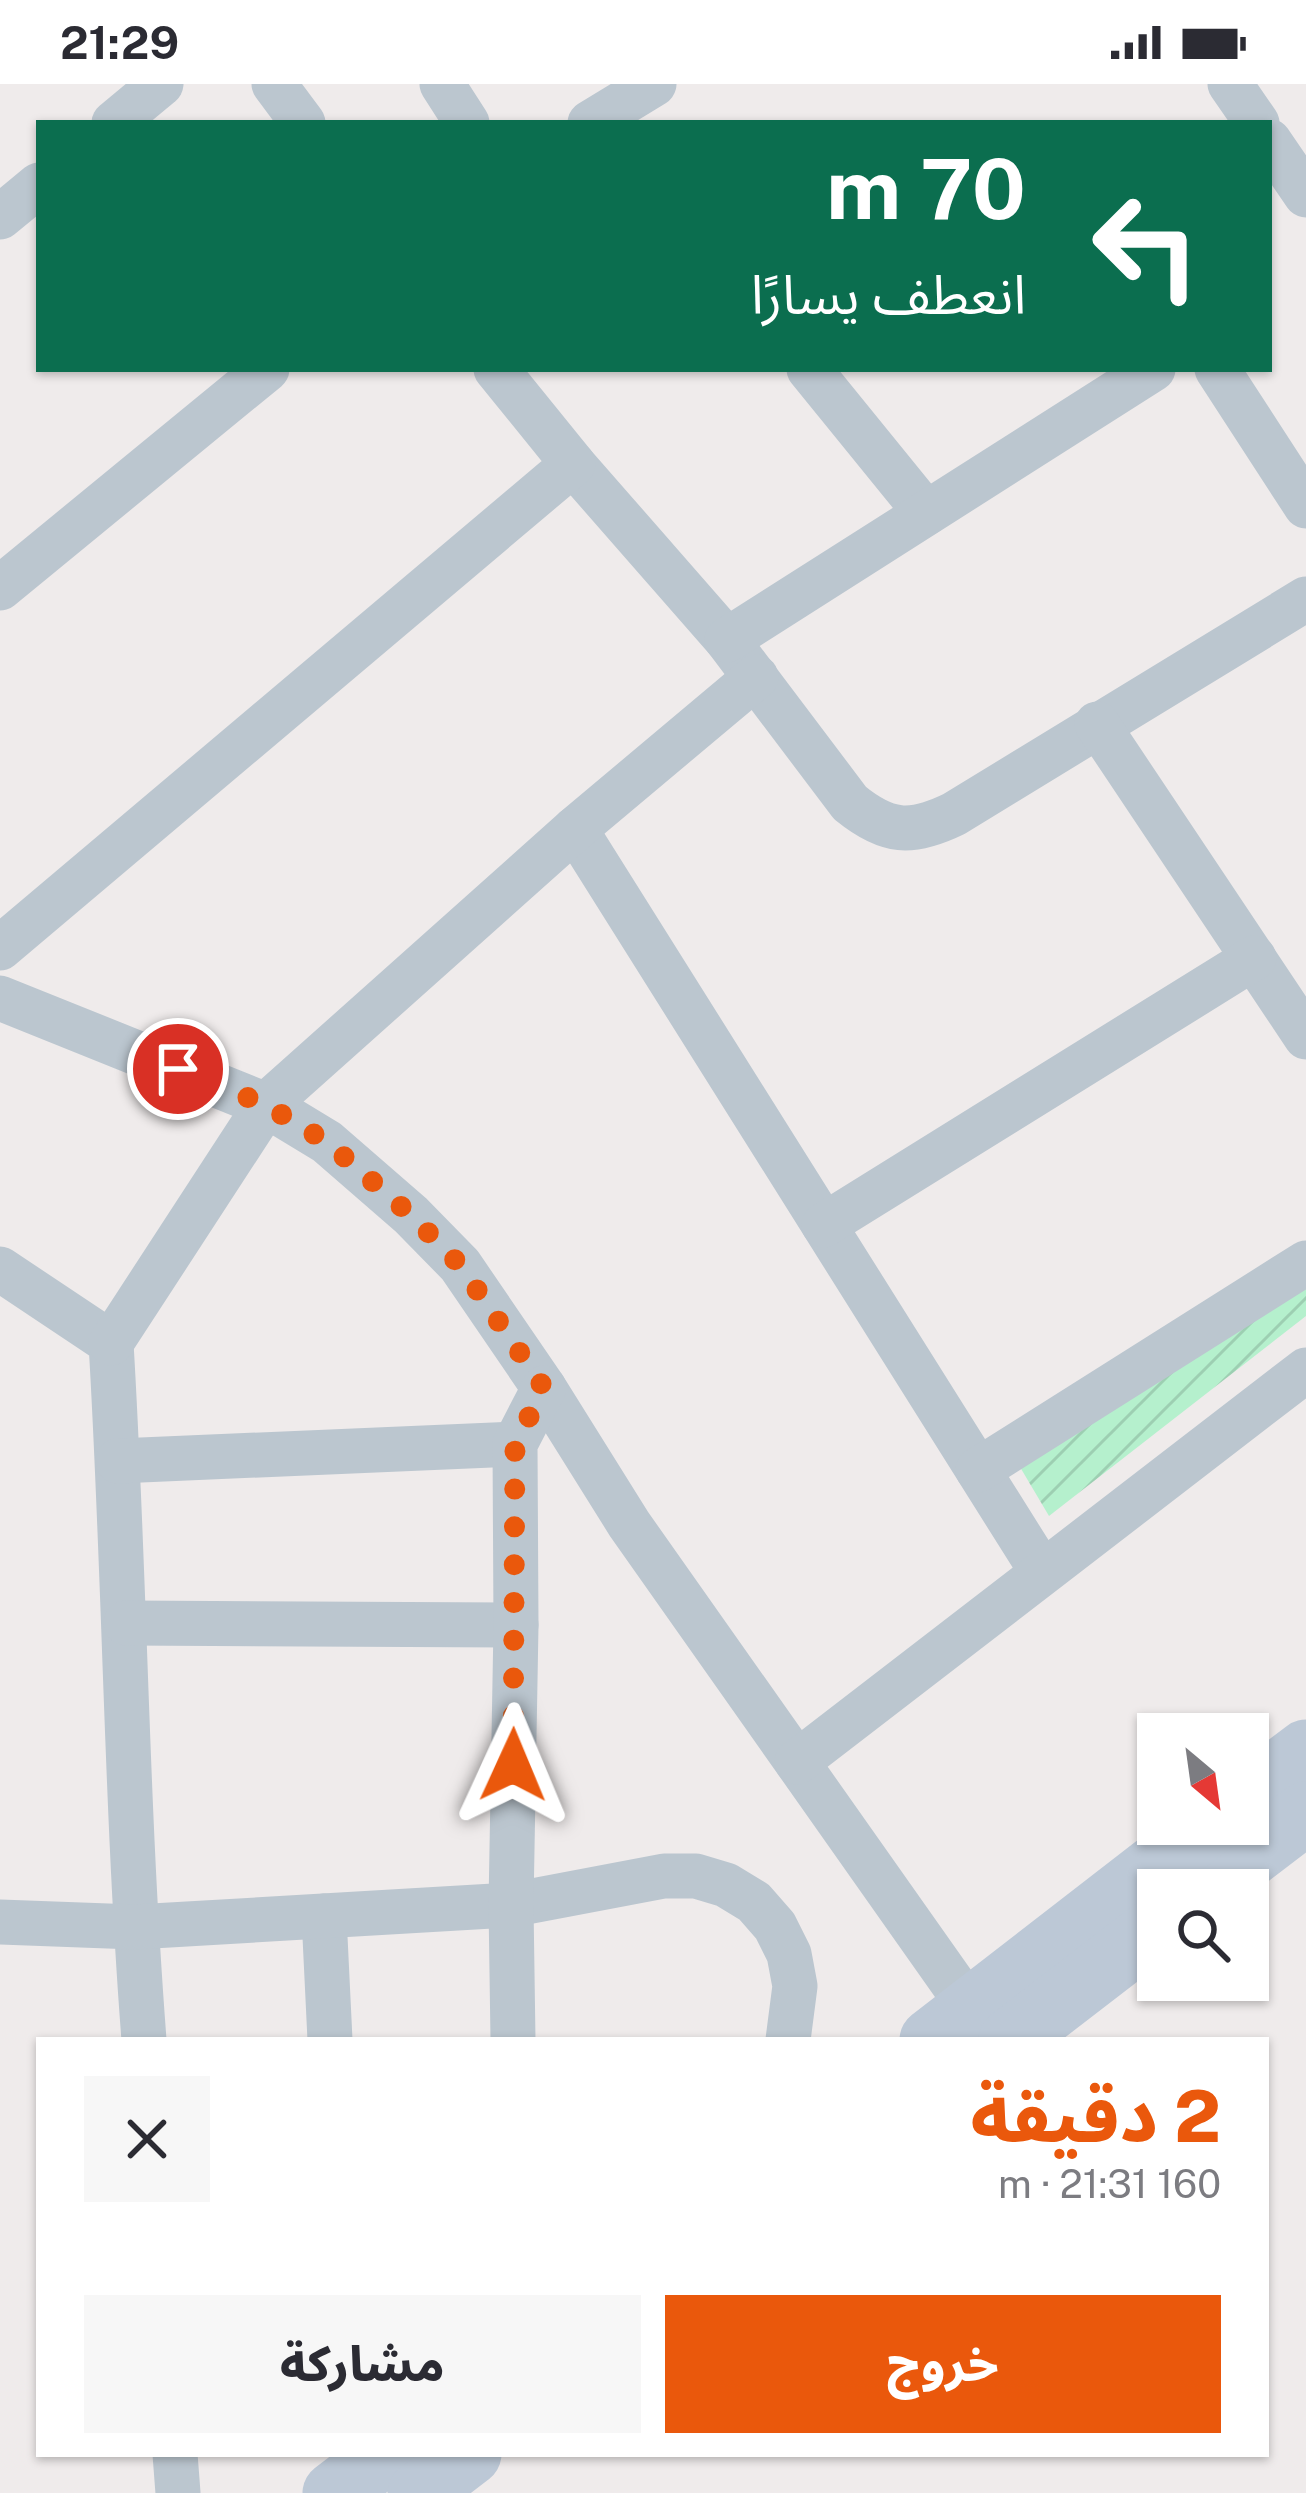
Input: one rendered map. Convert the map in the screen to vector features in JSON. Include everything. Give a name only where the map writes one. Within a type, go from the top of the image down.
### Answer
[{"type":"main road","points":[[1269,1779],[1306,1751]]},
{"type":"main road","points":[[1233,1869],[1306,1813]]},
{"type":"main road","points":[[971,2030],[1186,1845]]},
{"type":"main road","points":[[971,2030],[1137,1938]]},
{"type":"main road","points":[[419,2493],[466,2457]]},
{"type":"street","points":[[118,120],[161,84]]},
{"type":"street","points":[[274,84],[301,120]]},
{"type":"street","points":[[442,84],[464,120]]},
{"type":"street","points":[[600,120],[654,84]]},
{"type":"street","points":[[1230,84],[1255,120]]},
{"type":"street","points":[[1272,145],[1306,195]]},
{"type":"street","points":[[0,217],[36,187]]},
{"type":"street","points":[[0,588],[264,372]]},
{"type":"street","points":[[498,372],[727,640],[850,803],[872,821],[900,829],[928,827],[954,814],[1306,599]]},
{"type":"street","points":[[811,372],[926,513]]},
{"type":"street","points":[[727,640],[1148,372]]},
{"type":"street","points":[[1219,372],[1306,506]]},
{"type":"street","points":[[0,947],[573,464]]},
{"type":"street","points":[[144,2037],[111,1343],[266,1105],[575,830],[756,677]]},
{"type":"street","points":[[1097,724],[1306,1036]]},
{"type":"street","points":[[575,830],[1042,1572]]},
{"type":"street","points":[[824,1225],[1254,958]]},
{"type":"street","points":[[0,998],[266,1105],[327,1142],[460,1265],[629,1524],[797,1762],[971,2030]]},
{"type":"street","points":[[978,1470],[1306,1262]]},
{"type":"street","points":[[0,1269],[111,1343]]},
{"type":"street","points":[[797,1762],[1306,1370]]},
{"type":"street","points":[[513,2037],[515,1444],[544,1388]]},
{"type":"street","points":[[118,1462],[515,1444]]},
{"type":"street","points":[[126,1623],[516,1625]]},
{"type":"street","points":[[0,1922],[135,1927],[511,1905],[664,1876],[696,1876],[726,1885],[754,1902],[775,1926],[789,1954],[795,1986],[788,2037]]},
{"type":"street","points":[[324,1916],[330,2037]]},
{"type":"street","points":[[175,2457],[178,2493]]},
{"type":"green space","points":[[1306,1272],[1306,1316],[1049,1516],[1014,1457]]},
{"type":"route","points":[[178,1069],[266,1105],[327,1142],[411,1215],[460,1265],[544,1388],[515,1444],[513,1765]]}]
